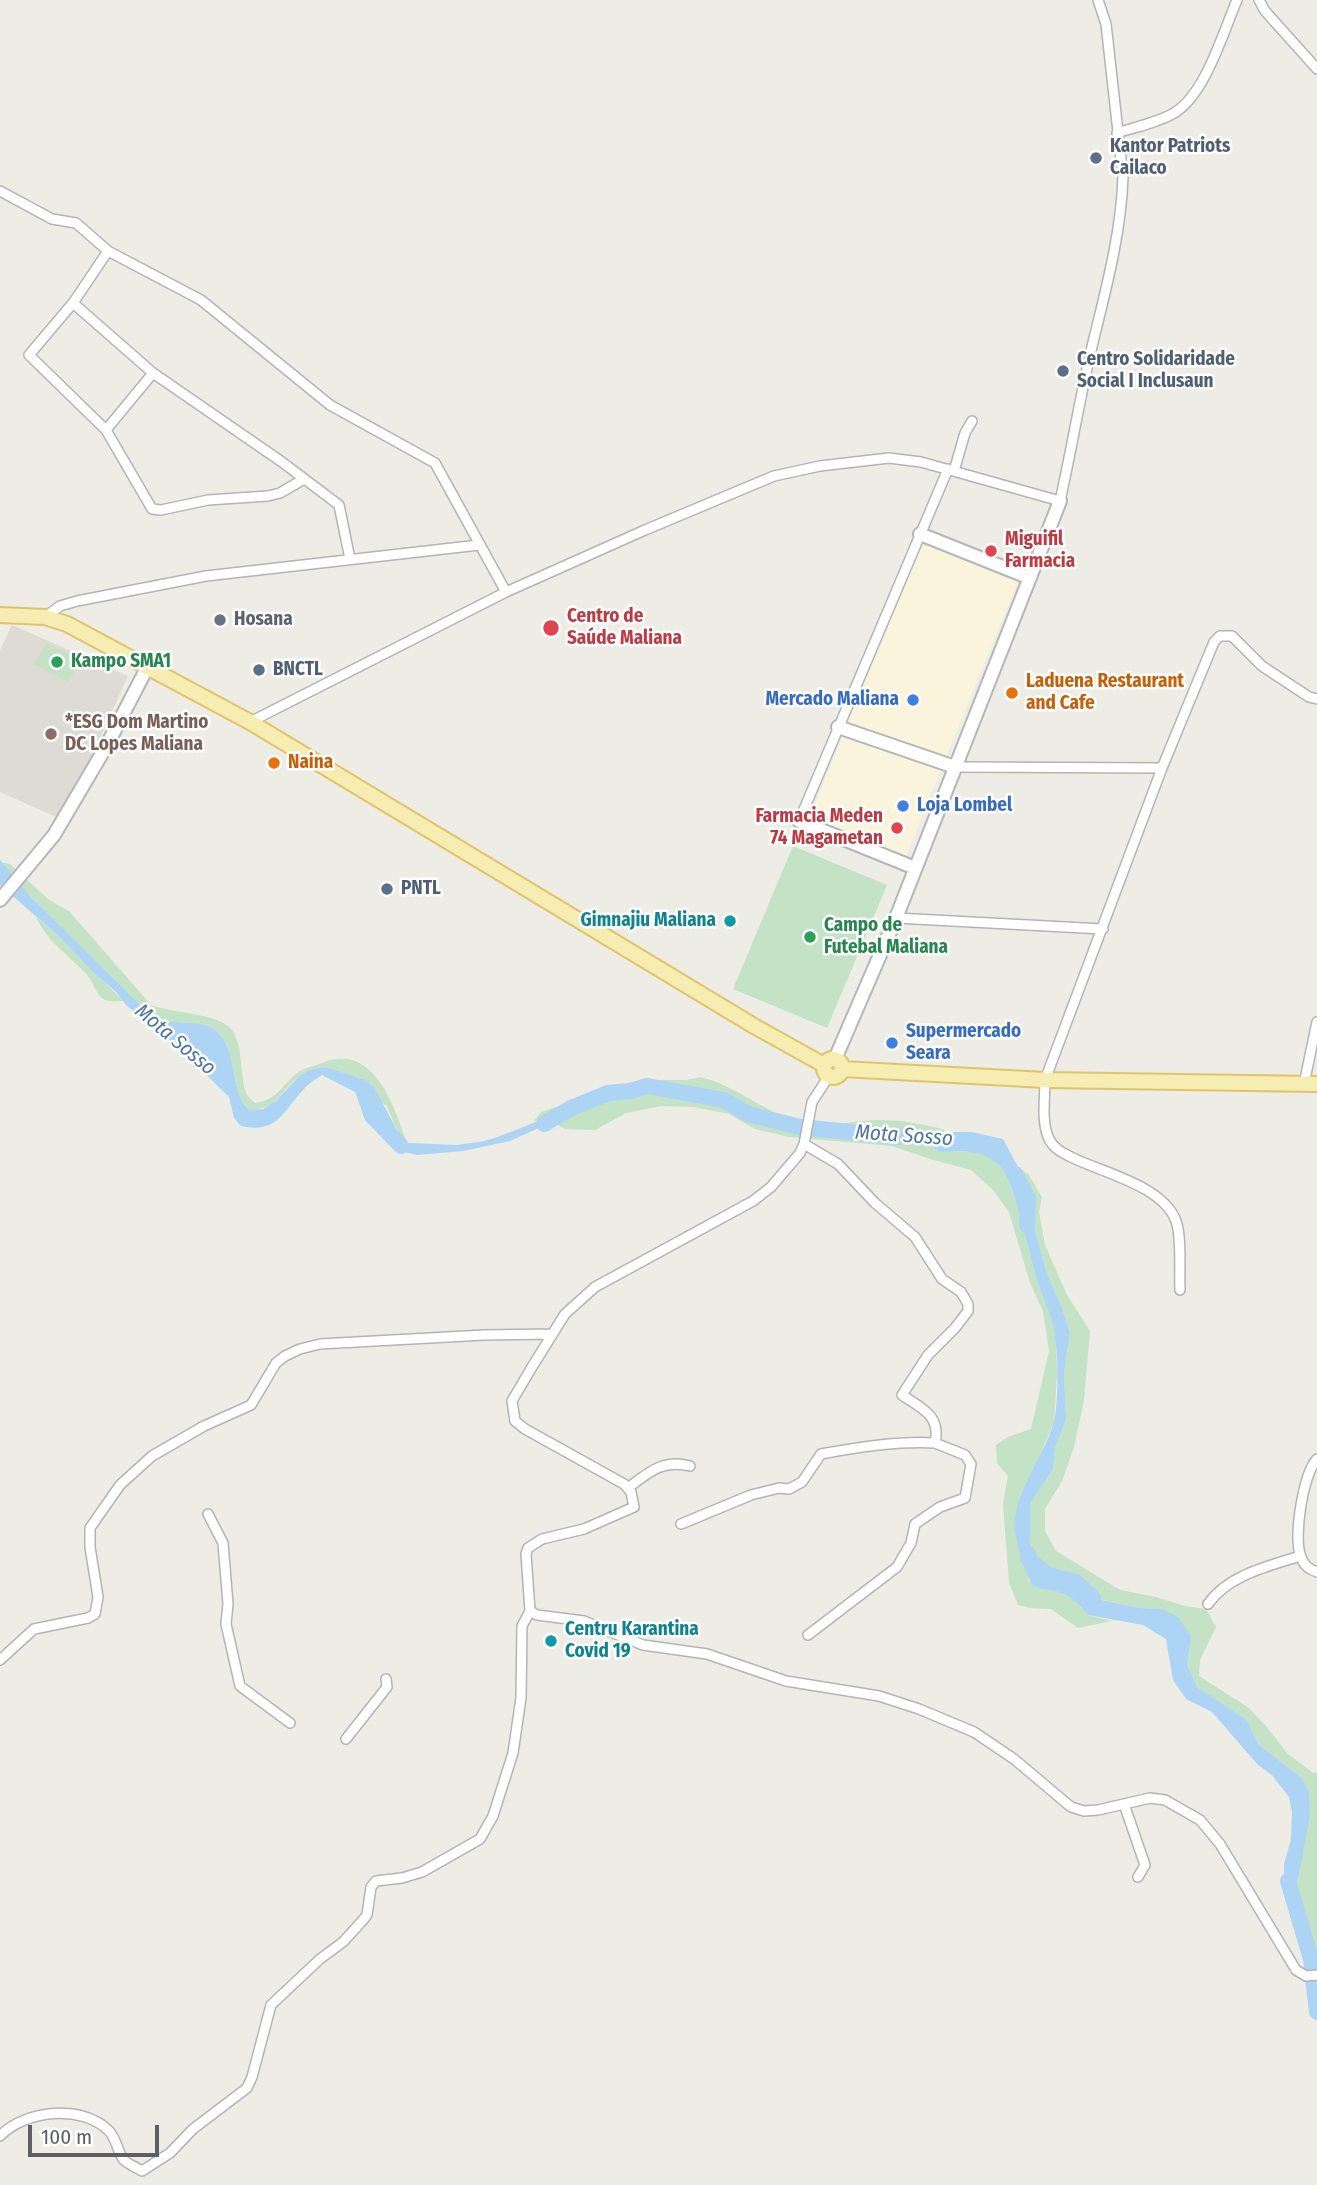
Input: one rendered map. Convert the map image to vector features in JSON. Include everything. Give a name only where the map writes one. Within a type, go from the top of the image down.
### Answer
[{"type":"main road","points":[[0,615],[45,617],[67,624],[148,666],[250,722],[754,1026],[833,1067],[1045,1080],[1310,1084]]},
{"type":"street","points":[[0,2136],[17,2124],[36,2117],[57,2114],[94,2119],[110,2132],[125,2161],[142,2171],[170,2152],[192,2129],[247,2088],[271,2005],[311,1967],[343,1942],[363,1920],[367,1915],[371,1887],[376,1881],[402,1878],[422,1871],[480,1839],[485,1831],[504,1789],[513,1753],[521,1698],[522,1626],[530,1611],[526,1555],[528,1548],[542,1539],[584,1529],[634,1507],[625,1483],[515,1421],[512,1401],[565,1314],[595,1287],[753,1201],[771,1187],[795,1160],[804,1144],[812,1102],[833,1067],[896,918],[1060,501],[1118,232],[1123,177],[1106,24],[1098,0]]},
{"type":"street","points":[[1117,133],[1175,113],[1193,96],[1237,0]]},
{"type":"street","points":[[1259,0],[1283,32],[1317,69]]},
{"type":"street","points":[[0,191],[52,219],[76,223],[108,251],[201,300],[330,405],[435,463],[506,592]]},
{"type":"street","points":[[108,251],[73,303],[29,355],[106,430],[152,509],[161,510],[208,500],[268,496],[279,493],[303,479]]},
{"type":"street","points":[[73,303],[153,373],[339,505],[351,559]]},
{"type":"street","points":[[106,430],[153,373]]},
{"type":"street","points":[[915,869],[799,821],[920,534],[972,421]]},
{"type":"street","points":[[250,722],[506,592],[774,476],[820,466],[889,458],[951,470],[1060,501]]},
{"type":"street","points":[[920,534],[1030,578]]},
{"type":"street","points":[[45,617],[60,606],[77,601],[206,576],[479,545]]},
{"type":"street","points":[[1180,1290],[1176,1222],[1169,1209],[1152,1191],[1096,1169],[1056,1149],[1045,1128],[1045,1080],[1162,768],[1214,642],[1220,636],[1232,636],[1262,666],[1309,697],[1317,699]]},
{"type":"street","points":[[0,900],[54,835],[107,745],[148,666]]},
{"type":"street","points":[[838,727],[955,767],[1162,768]]},
{"type":"street","points":[[896,918],[1103,929]]},
{"type":"street","points":[[1310,1084],[1317,1022]]},
{"type":"street","points":[[804,1144],[838,1164],[875,1203],[915,1237],[932,1267],[942,1279],[961,1293],[968,1304],[968,1311],[928,1355],[902,1395],[925,1410],[934,1420],[938,1429],[935,1443]]},
{"type":"street","points":[[0,1660],[34,1629],[88,1618],[95,1614],[98,1597],[91,1557],[90,1528],[120,1485],[152,1456],[204,1426],[251,1405],[276,1363],[285,1356],[320,1344],[552,1334]]},
{"type":"street","points":[[681,1524],[751,1494],[779,1488],[789,1489],[802,1482],[821,1454],[863,1446],[914,1442],[935,1443],[965,1455],[971,1464],[965,1498],[940,1507],[915,1524],[911,1543],[897,1567],[808,1635]]},
{"type":"street","points":[[1317,1459],[1306,1477],[1298,1539],[1300,1556],[1308,1568],[1317,1572]]},
{"type":"street","points":[[628,1488],[665,1464],[675,1462],[690,1466]]},
{"type":"street","points":[[208,1514],[223,1543],[228,1604],[226,1624],[240,1686],[290,1723]]},
{"type":"street","points":[[1208,1604],[1213,1597],[1250,1571],[1300,1556]]},
{"type":"street","points":[[530,1611],[537,1615],[584,1621],[643,1645],[707,1654],[786,1681],[879,1696],[909,1705],[974,1732],[1014,1759],[1071,1807],[1084,1811],[1150,1797],[1165,1800],[1200,1821],[1227,1856],[1296,1970],[1306,1976],[1317,1975]]},
{"type":"street","points":[[346,1739],[387,1687],[386,1679]]},
{"type":"street","points":[[1124,1804],[1145,1865],[1138,1877]]},
{"type":"shaded area","name":"Mercado Maliana","points":[[923,540],[1019,579],[904,860],[808,821]]},
{"type":"shaded area","name":"*ESG Dom Martino DC Lopes Maliana","points":[[12,625],[128,676],[63,820],[0,792],[0,650]]},
{"type":"green space","name":"Kampo SMA1","points":[[47,643],[80,660],[68,682],[34,664]]},
{"type":"green space","name":"Campo de Futebal Maliana","points":[[793,846],[887,885],[827,1028],[733,989]]},
{"type":"green space","points":[[1,862],[10,864],[49,900],[69,911],[151,1005],[218,1020],[232,1030],[239,1047],[244,1087],[255,1103],[269,1099],[306,1068],[340,1059],[355,1061],[368,1069],[379,1081],[396,1112],[407,1143],[399,1134],[386,1105],[324,1067],[298,1077],[266,1107],[249,1110],[238,1090],[228,1048],[215,1030],[203,1024],[169,1022],[147,1013],[29,895]]},
{"type":"green space","points":[[36,917],[62,939],[123,1001],[106,1001],[100,996],[89,978],[53,942]]},
{"type":"green space","points":[[700,1077],[725,1086],[799,1122],[829,1124],[888,1120],[945,1130],[940,1136],[884,1133],[878,1136],[932,1146],[939,1152],[981,1152],[1003,1167],[1019,1209],[1056,1337],[1054,1422],[1019,1506],[1023,1559],[1029,1581],[1036,1587],[1059,1592],[1077,1601],[1088,1615],[1112,1621],[1078,1628],[1051,1609],[1018,1605],[1009,1583],[1003,1504],[1008,1476],[997,1463],[996,1445],[1008,1437],[1031,1429],[1049,1351],[1043,1311],[1030,1283],[1009,1212],[993,1190],[971,1170],[892,1146],[789,1137],[755,1129],[729,1114],[694,1107],[661,1106],[626,1113],[595,1130],[565,1129],[554,1123],[573,1113],[554,1115],[533,1122],[541,1112],[602,1090],[641,1080],[687,1080]]},
{"type":"green space","points":[[1018,1167],[1029,1175],[1042,1197],[1039,1212],[1045,1245],[1067,1295],[1090,1331],[1084,1401],[1074,1447],[1062,1481],[1045,1509],[1045,1531],[1056,1551],[1120,1590],[1206,1609],[1216,1627],[1200,1660],[1199,1676],[1249,1708],[1288,1754],[1313,1773],[1317,1773],[1317,1970],[1311,1935],[1295,1884],[1310,1816],[1302,1778],[1258,1744],[1247,1720],[1197,1687],[1187,1664],[1191,1637],[1163,1609],[1139,1608],[1101,1600],[1086,1586],[1060,1583],[1043,1575],[1030,1548],[1030,1504],[1053,1469],[1055,1448],[1066,1420],[1064,1373],[1070,1333],[1047,1274]]},
{"type":"water","points":[[0,860],[29,895],[147,1012],[164,1020],[210,1027],[223,1038],[231,1058],[238,1091],[249,1110],[263,1109],[276,1101],[299,1076],[324,1067],[354,1076],[374,1087],[399,1134],[408,1143],[457,1145],[479,1142],[554,1115],[576,1111],[510,1141],[463,1151],[417,1155],[404,1152],[393,1143],[385,1126],[357,1093],[322,1075],[306,1087],[271,1124],[253,1128],[241,1126],[234,1118],[229,1097],[176,1045],[127,1006],[62,939],[0,885]]},
{"type":"water","points":[[955,1132],[972,1132],[1003,1139],[1018,1167],[1047,1274],[1070,1333],[1064,1373],[1066,1420],[1055,1448],[1053,1469],[1030,1504],[1030,1548],[1043,1575],[1060,1583],[1086,1586],[1101,1600],[1139,1608],[1163,1609],[1179,1618],[1191,1637],[1187,1664],[1197,1687],[1247,1720],[1258,1744],[1302,1778],[1309,1793],[1310,1816],[1291,1914],[1284,1893],[1284,1864],[1291,1839],[1292,1812],[1289,1797],[1272,1775],[1258,1765],[1212,1712],[1186,1699],[1173,1680],[1166,1639],[1143,1625],[1088,1615],[1070,1597],[1034,1586],[1028,1577],[1016,1536],[1015,1518],[1023,1490],[1054,1421],[1057,1356],[1052,1323],[1010,1186],[999,1165],[978,1153],[939,1152],[932,1146],[876,1137],[884,1133],[940,1136]]},
{"type":"waterway","name":"Mota Sosso","points":[[544,1124],[571,1108],[608,1093],[647,1086],[724,1100],[748,1114],[800,1127],[898,1137]]},
{"type":"waterway","name":"Mota Sosso","points":[[362,1087],[372,1116],[401,1146]]},
{"type":"waterway","name":"Mota Sosso","points":[[1015,1174],[1028,1199],[1027,1225]]},
{"type":"waterway","name":"Mota Sosso","points":[[1028,1554],[1028,1559],[1048,1575],[1076,1582],[1093,1598]]},
{"type":"waterway","name":"Mota Sosso","points":[[1288,1881],[1311,1959],[1317,2012]]},
{"type":"place","name":"Kantor Patriots Cailaco","points":[[1096,158]]},
{"type":"place","name":"Centro Solidaridade Social I Inclusaun","points":[[1063,371]]},
{"type":"place","name":"Miguifil Farmacia","points":[[991,551]]},
{"type":"place","name":"Hosana","points":[[220,620]]},
{"type":"place","name":"Centro de Saúde Maliana","points":[[551,628]]},
{"type":"place","name":"Kampo SMA1","points":[[57,662]]},
{"type":"place","name":"BNCTL","points":[[259,670]]},
{"type":"place","name":"Laduena Restaurant and Cafe","points":[[1012,693]]},
{"type":"place","name":"Mercado Maliana","points":[[913,700]]},
{"type":"place","name":"*ESG Dom Martino DC Lopes Maliana","points":[[51,734]]},
{"type":"place","name":"Naina","points":[[274,763]]},
{"type":"place","name":"Loja Lombel","points":[[903,806]]},
{"type":"place","name":"Farmacia Meden 74 Magametan","points":[[897,828]]},
{"type":"place","name":"PNTL","points":[[387,889]]},
{"type":"place","name":"Gimnajiu Maliana","points":[[730,921]]},
{"type":"place","name":"Campo de Futebal Maliana","points":[[810,937]]},
{"type":"place","name":"Supermercado Seara","points":[[892,1043]]},
{"type":"place","name":"Centru Karantina Covid 19","points":[[551,1641]]}]
